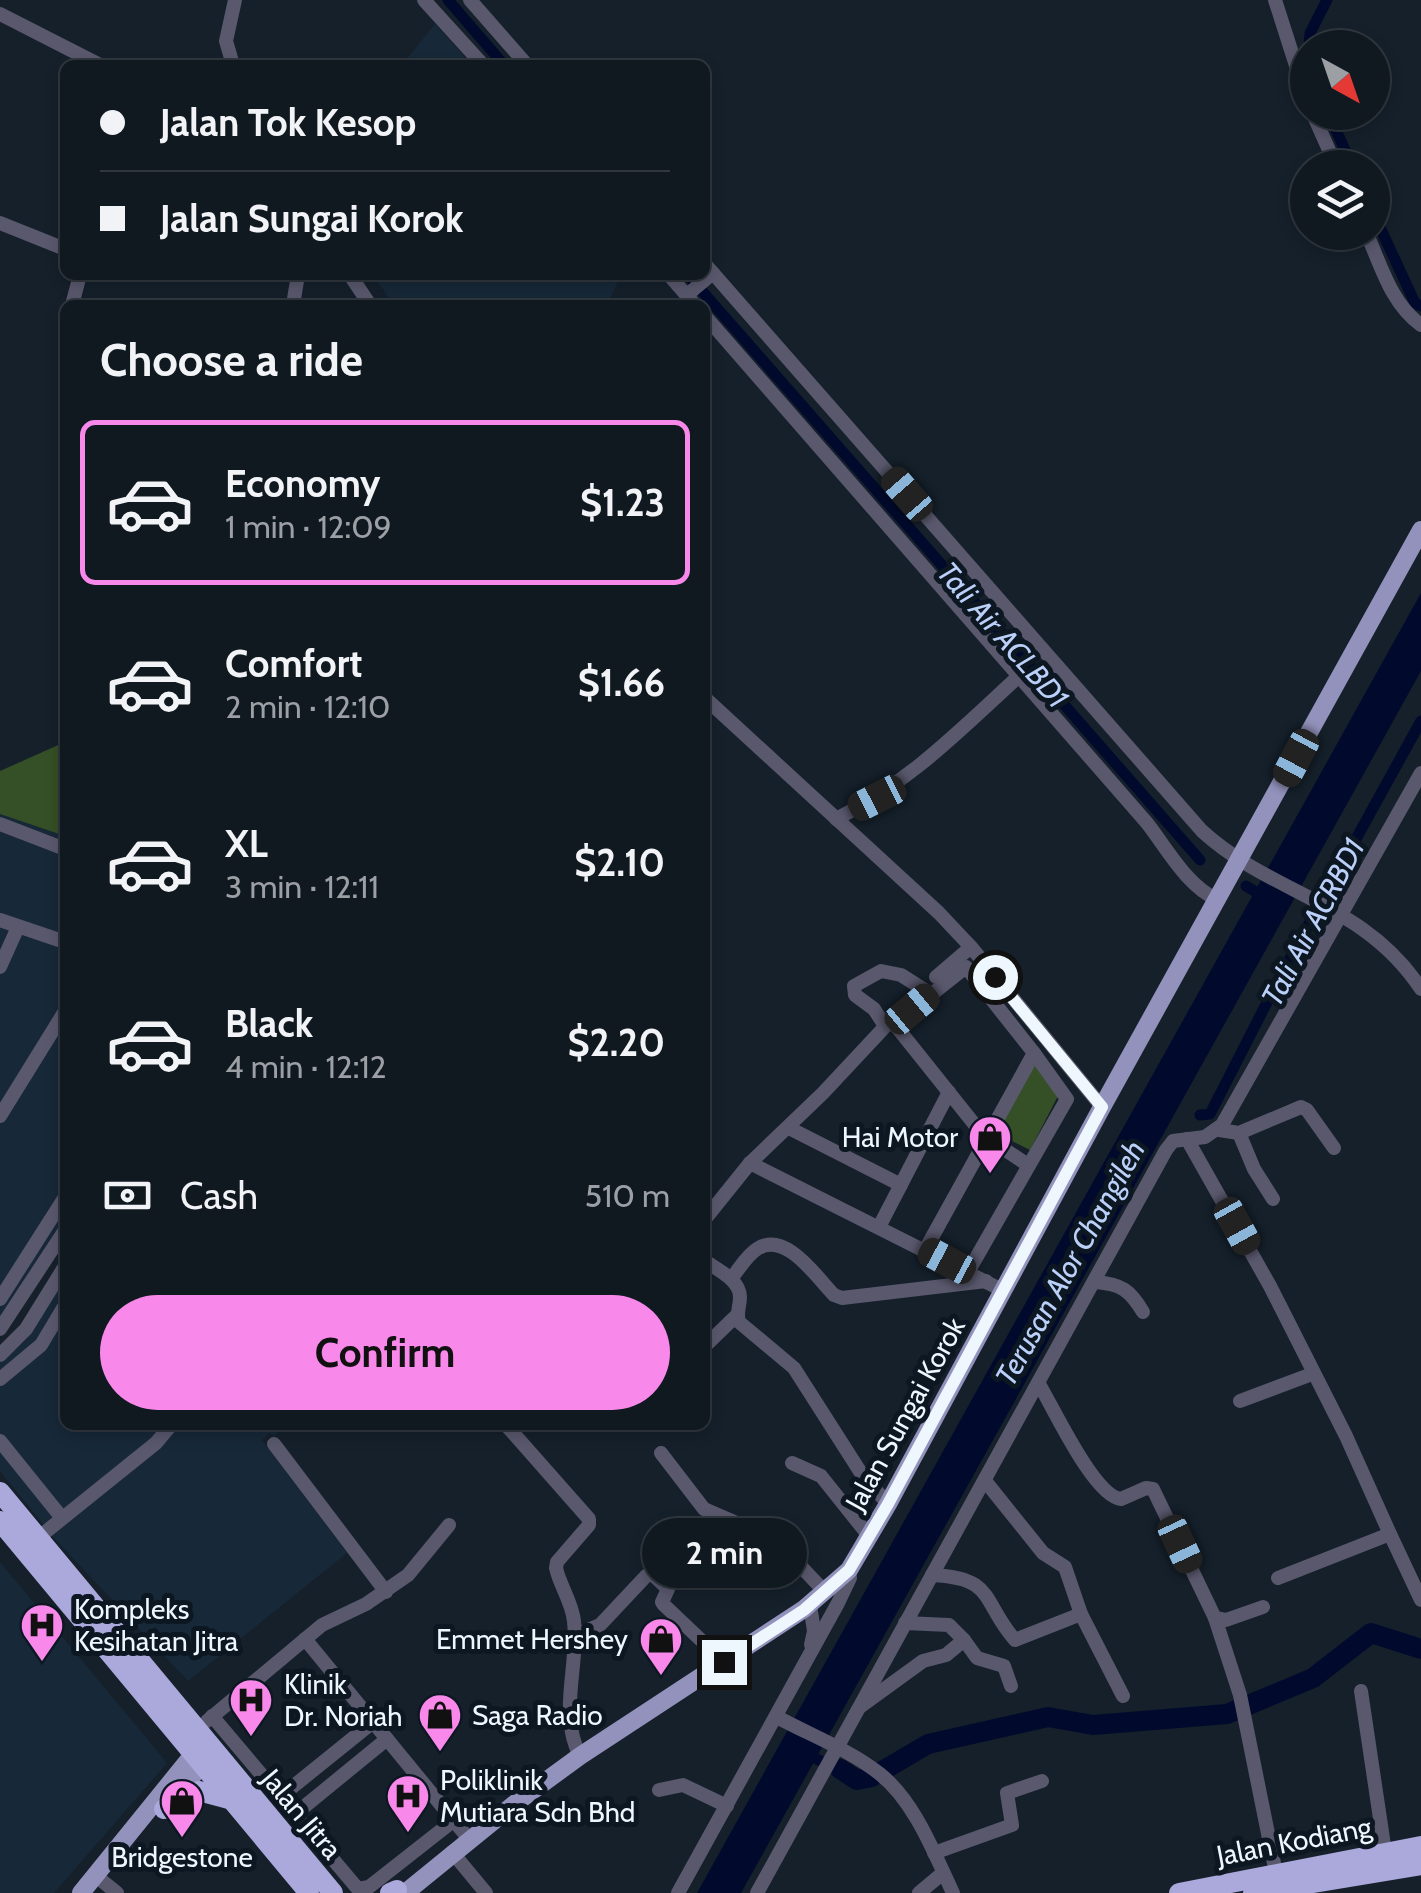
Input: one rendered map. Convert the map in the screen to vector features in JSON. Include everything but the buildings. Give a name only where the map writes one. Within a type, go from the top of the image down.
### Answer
[{"type":"highway","name":"Jalan Jitra","points":[[0,1492],[203,1743],[231,1800],[309,1893]]},
{"type":"highway","name":"Jalan Jitra","points":[[0,1521],[203,1743],[333,1893]]},
{"type":"highway","points":[[164,1810],[199,1791],[231,1800]]},
{"type":"highway","name":"Jalan Kodiang","points":[[1179,1893],[1421,1846]]},
{"type":"highway","name":"Jalan Kodiang","points":[[1253,1893],[1421,1865]]},
{"type":"main road","name":"Jalan Sungai Korok","points":[[396,1892],[580,1756],[818,1598],[849,1570],[1218,900],[1246,862],[1421,530]]},
{"type":"main road","points":[[81,1893],[130,1837],[164,1810],[203,1743]]},
{"type":"main road","points":[[130,1837],[133,1827],[203,1743]]},
{"type":"street","points":[[232,60],[226,41],[235,0]]},
{"type":"street","points":[[424,0],[478,60]]},
{"type":"street","points":[[470,0],[522,60]]},
{"type":"street","points":[[1275,0],[1290,46]]},
{"type":"street","points":[[0,14],[90,60]]},
{"type":"street","points":[[0,223],[60,247]]},
{"type":"street","points":[[1374,250],[1395,297],[1408,315],[1421,324]]},
{"type":"street","points":[[700,284],[1202,831],[1246,862],[1338,912],[1386,945],[1421,989]]},
{"type":"street","points":[[710,322],[1147,823],[1194,884],[1218,900]]},
{"type":"street","points":[[836,819],[877,798],[918,766],[1019,676]]},
{"type":"street","points":[[710,703],[971,947],[1102,1107]]},
{"type":"street","points":[[756,1893],[1169,1144],[1219,1130],[1338,912],[1421,773]]},
{"type":"street","points":[[0,824],[60,847]]},
{"type":"street","points":[[0,920],[60,941]]},
{"type":"street","points":[[0,967],[18,928]]},
{"type":"street","points":[[710,1214],[750,1164],[923,988],[971,947]]},
{"type":"street","points":[[890,1023],[966,967],[1067,1099],[968,1272]]},
{"type":"street","points":[[923,988],[901,975],[880,971],[854,986],[855,995],[890,1023],[988,1139],[1028,1165]]},
{"type":"street","points":[[0,1116],[60,1019]]},
{"type":"street","points":[[926,1250],[1034,1053]]},
{"type":"street","points":[[879,1227],[949,1092]]},
{"type":"street","points":[[1219,1130],[1239,1133],[1301,1107],[1334,1148]]},
{"type":"street","points":[[788,1128],[901,1186]]},
{"type":"street","points":[[1239,1133],[1254,1170],[1272,1199]]},
{"type":"street","points":[[1187,1139],[1270,1286],[1346,1436],[1421,1600]]},
{"type":"street","points":[[750,1164],[1004,1291]]},
{"type":"street","points":[[0,1300],[60,1205]]},
{"type":"street","points":[[0,1328],[60,1238]]},
{"type":"street","points":[[731,1279],[755,1250],[769,1245],[789,1250],[834,1295],[842,1298],[986,1281]]},
{"type":"street","points":[[710,1264],[731,1279],[741,1292],[736,1316],[710,1341]]},
{"type":"street","points":[[0,1355],[26,1328],[60,1274]]},
{"type":"street","points":[[1096,1282],[1118,1284],[1130,1293],[1142,1312]]},
{"type":"street","points":[[0,1380],[41,1344],[60,1314]]},
{"type":"street","points":[[736,1316],[794,1368],[860,1474],[888,1504]]},
{"type":"street","points":[[1240,1401],[1312,1374]]},
{"type":"street","points":[[1039,1384],[1089,1470],[1111,1496],[1121,1499],[1146,1488],[1153,1489],[1215,1618],[1240,1695],[1276,1873]]},
{"type":"street","points":[[38,1538],[156,1443],[167,1430]]},
{"type":"street","points":[[510,1430],[589,1519],[589,1525],[556,1568],[571,1607],[574,1636],[569,1713],[580,1756]]},
{"type":"street","points":[[0,1441],[62,1518]]},
{"type":"street","points":[[274,1444],[386,1592]]},
{"type":"street","points":[[661,1454],[704,1509],[762,1534],[792,1558],[818,1598],[809,1656]]},
{"type":"street","points":[[792,1463],[821,1476],[869,1536]]},
{"type":"street","points":[[986,1482],[1042,1553],[1065,1567],[1081,1614],[1122,1696]]},
{"type":"street","points":[[449,1525],[408,1575],[386,1592],[334,1617],[305,1639],[203,1743],[280,1798],[352,1886],[363,1890],[453,1820]]},
{"type":"street","points":[[1278,1578],[1390,1534]]},
{"type":"street","points":[[678,1893],[782,1720],[809,1656],[848,1585],[849,1570]]},
{"type":"street","points":[[574,1636],[600,1625],[652,1574],[669,1591],[664,1605],[724,1662]]},
{"type":"street","points":[[932,1575],[958,1576],[980,1587],[1015,1640],[1081,1614]]},
{"type":"street","points":[[1215,1618],[1226,1620],[1263,1607]]},
{"type":"street","points":[[905,1623],[949,1625],[977,1658],[1004,1666],[1010,1686]]},
{"type":"street","points":[[305,1639],[469,1839]]},
{"type":"street","points":[[856,1710],[923,1662],[946,1654],[964,1640]]},
{"type":"street","points":[[1362,1691],[1385,1852]]},
{"type":"street","points":[[782,1720],[832,1750],[864,1763],[893,1786],[953,1893]]},
{"type":"street","points":[[280,1798],[374,1722]]},
{"type":"street","points":[[294,1815],[387,1739]]},
{"type":"street","points":[[934,1853],[1012,1826],[1008,1793],[1042,1781]]},
{"type":"street","points":[[660,1790],[683,1785],[727,1806]]},
{"type":"street","points":[[448,1856],[486,1893]]},
{"type":"street","points":[[919,1893],[943,1872]]},
{"type":"street","points":[[96,1876],[117,1893]]},
{"type":"shaded area","points":[[435,24],[467,60],[406,60]]},
{"type":"shaded area","points":[[376,280],[619,280],[609,300],[390,300]]},
{"type":"shaded area","points":[[0,814],[60,834],[60,1226],[0,1320]]},
{"type":"shaded area","points":[[60,1285],[60,1430],[279,1430],[262,1440],[347,1553],[188,1681],[54,1538],[0,1471],[0,1363],[27,1339]]},
{"type":"shaded area","name":"Kompleks Kesihatan Jitra","points":[[0,1562],[167,1763],[54,1893],[0,1893]]},
{"type":"green space","points":[[60,744],[60,834],[0,814],[0,771]]},
{"type":"green space","points":[[1034,1058],[1059,1094],[1030,1150],[996,1133]]},
{"type":"water","name":"Terusan Alor Changileh","points":[[1421,593],[1421,671],[741,1893],[697,1893]]},
{"type":"waterway","name":"Tali Air ACLBD1","points":[[448,0],[500,60]]},
{"type":"waterway","points":[[1312,30],[1327,0]]},
{"type":"waterway","points":[[1336,130],[1345,150]]},
{"type":"waterway","points":[[1390,249],[1415,303],[1421,306]]},
{"type":"waterway","name":"Tali Air ACLBD1","points":[[692,280],[710,300]]},
{"type":"waterway","name":"Tali Air ACLBD1","points":[[710,300],[1200,860]]},
{"type":"waterway","name":"Tali Air ACRBD1","points":[[1200,1115],[1210,1114],[1282,973],[1421,721]]},
{"type":"waterway","name":"Tali Air ACLBD1","points":[[1246,886],[1268,899]]},
{"type":"waterway","points":[[882,1771],[928,1744],[1048,1717],[1093,1725],[1227,1714],[1313,1678],[1371,1633],[1421,1649]]},
{"type":"waterway","points":[[802,1753],[840,1769]]},
{"type":"waterway","points":[[840,1769],[857,1780],[872,1777]]},
{"type":"place","name":"Hai Motor","points":[[990,1175]]},
{"type":"place","name":"Kompleks Kesihatan Jitra","points":[[42,1663]]},
{"type":"place","name":"Emmet Hershey","points":[[661,1677]]},
{"type":"place","name":"Klinik Dr. Noriah","points":[[251,1738]]},
{"type":"place","name":"Saga Radio","points":[[440,1753]]},
{"type":"place","name":"Poliklinik Mutiara Sdn Bhd","points":[[408,1834]]},
{"type":"place","name":"Bridgestone","points":[[182,1839]]},
{"type":"route","points":[[724,1662],[804,1610],[849,1570],[1102,1107],[995,977]]}]
